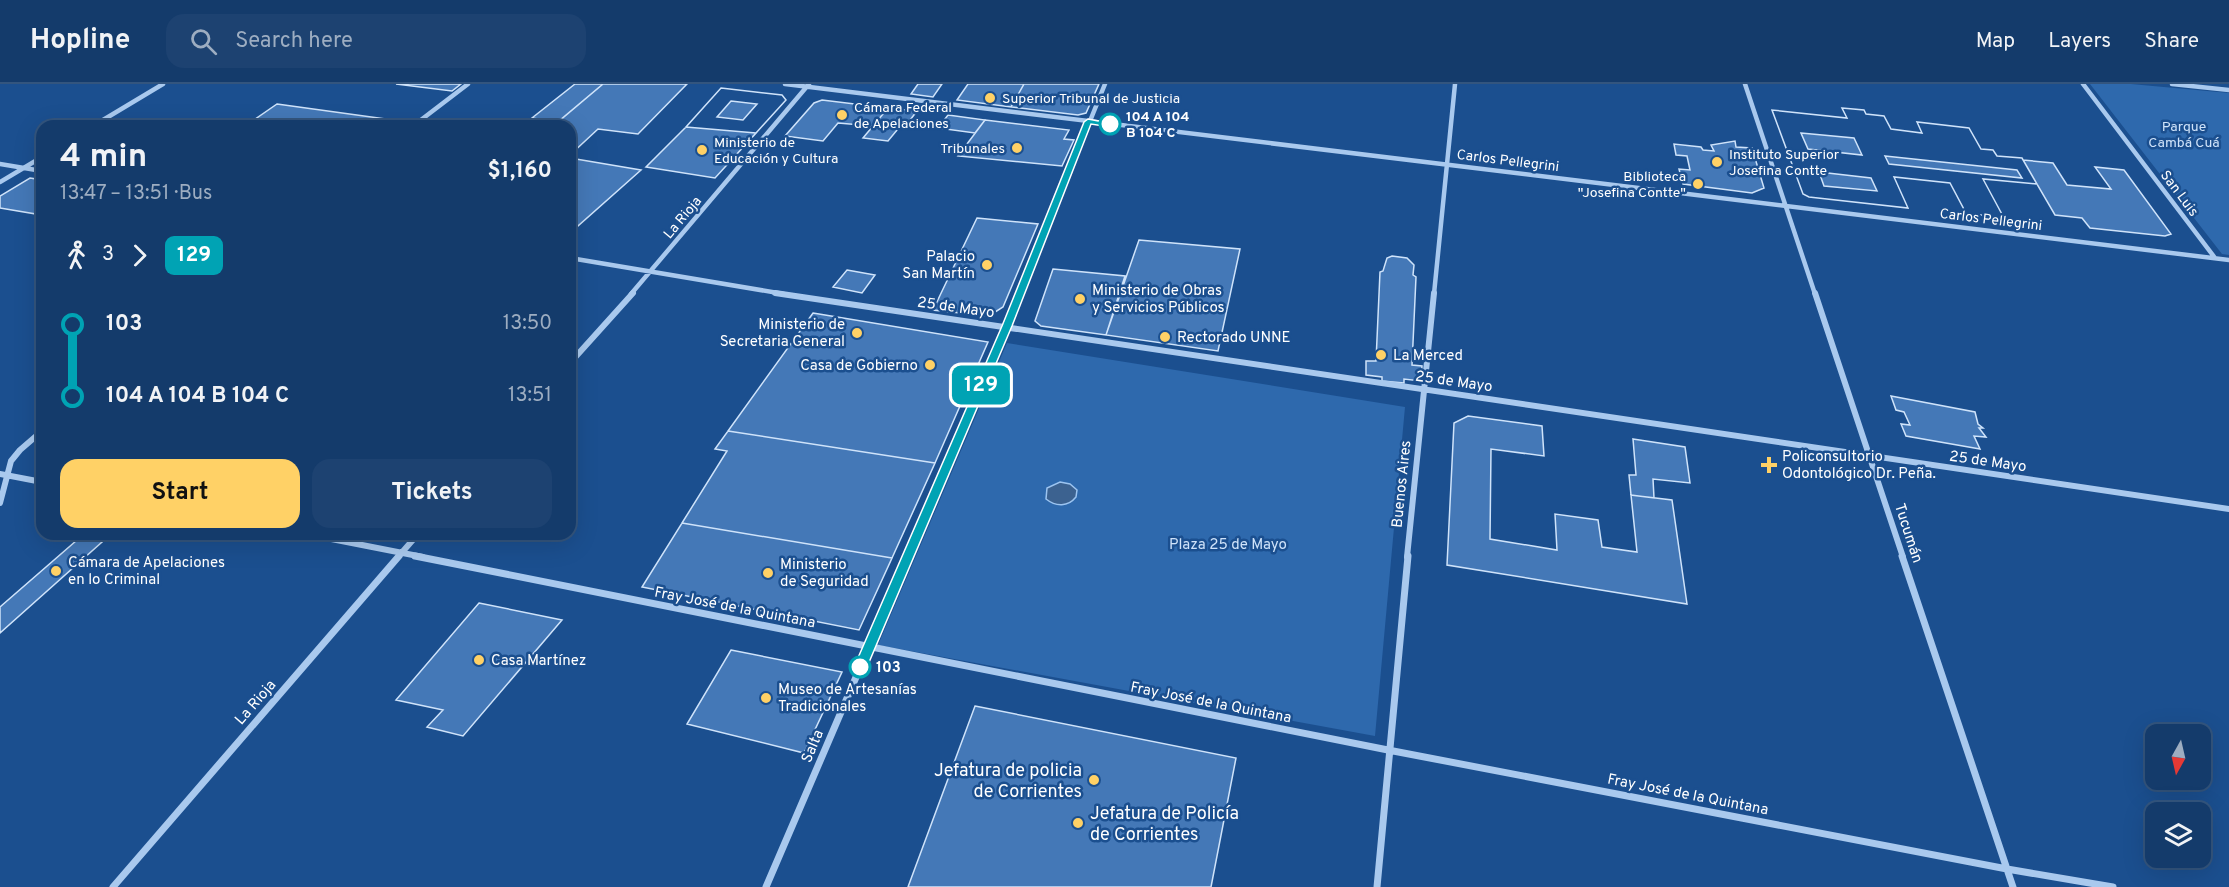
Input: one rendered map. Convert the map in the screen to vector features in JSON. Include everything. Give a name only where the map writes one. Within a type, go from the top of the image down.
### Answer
[{"type":"street","points":[[103,120],[164,84]]},
{"type":"street","points":[[421,120],[468,84]]},
{"type":"street","name":"Carlos Pellegrini","points":[[785,84],[2229,260]]},
{"type":"street","name":"Salta","points":[[766,887],[1007,326],[1104,84]]},
{"type":"street","name":"Buenos Aires","points":[[1377,887],[1388,750],[1455,84]]},
{"type":"street","name":"Tucumán","points":[[1745,84],[2013,887]]},
{"type":"street","name":"San Luis","points":[[2083,84],[2215,258]]},
{"type":"street","points":[[2172,84],[2229,90]]},
{"type":"street","name":"La Rioja","points":[[576,356],[651,272],[808,85]]},
{"type":"street","points":[[0,182],[36,161]]},
{"type":"street","points":[[0,164],[36,170]]},
{"type":"street","name":"25 de Mayo","points":[[576,259],[812,298],[2229,509]]},
{"type":"street","points":[[0,503],[4,499],[3,474],[14,454],[36,436]]},
{"type":"street","points":[[3,474],[36,481]]},
{"type":"street","name":"Fray José de la Quintana","points":[[336,540],[867,648],[1388,750],[2007,869],[2113,887]]},
{"type":"street","name":"La Rioja","points":[[113,887],[413,540]]},
{"type":"green space","name":"Parque Cambá Cuá","points":[[2090,84],[2131,84],[2229,93],[2229,255],[2222,254]]},
{"type":"green space","name":"Plaza 25 de Mayo","points":[[1007,343],[1405,407],[1375,736],[878,645]]},
{"type":"shaded area","points":[[1060,482],[1070,484],[1077,490],[1073,500],[1058,505],[1046,499],[1047,488]]},
{"type":"building","points":[[396,84],[461,84],[452,91]]},
{"type":"building","points":[[575,84],[603,84],[560,120],[532,118]]},
{"type":"building","points":[[603,84],[687,84],[638,134],[598,129],[576,149],[576,120],[560,120]]},
{"type":"building","points":[[918,84],[942,84],[933,97],[911,94]]},
{"type":"building","points":[[968,84],[1024,84],[1011,107],[957,100]]},
{"type":"building","points":[[1024,84],[1099,84],[1086,113],[1078,115],[1011,107]]},
{"type":"building","points":[[721,88],[782,95],[786,100],[756,133],[686,127]],"holes":[[[731,101],[757,104],[743,120],[717,117]]]},
{"type":"building","points":[[721,88],[782,95],[786,100],[756,133],[686,127]]},
{"type":"building","name":"Cámara Federal de Apelaciones","points":[[822,100],[888,108],[873,126],[838,123],[823,141],[785,136],[814,103]]},
{"type":"building","points":[[277,104],[393,120],[254,120]]},
{"type":"building","points":[[888,108],[917,111],[907,124],[902,124],[888,141],[863,138]]},
{"type":"building","points":[[1842,108],[1864,110],[1866,114],[1884,116],[1891,129],[1922,133],[1917,122],[1969,128],[1981,149],[1993,150],[1997,156],[2022,158],[2037,184],[1983,179],[2004,218],[1966,213],[1950,183],[1894,177],[1908,208],[1809,197],[1803,194],[1772,110],[1847,118]],"holes":[[[1801,133],[1854,138],[1862,155],[1808,149]],[[1885,156],[2017,170],[2022,178],[1889,164]],[[1819,172],[1871,178],[1877,191],[1824,186]]]},
{"type":"building","points":[[1842,108],[1864,110],[1866,114],[1884,116],[1891,129],[1922,133],[1917,122],[1969,128],[1981,149],[1993,150],[1997,156],[2022,158],[2037,184],[1983,179],[2004,218],[1966,213],[1950,183],[1894,177],[1908,208],[1809,197],[1803,194],[1772,110],[1847,118]]},
{"type":"building","points":[[948,115],[985,120],[975,133],[938,128]]},
{"type":"building","name":"Tribunales","points":[[985,120],[1069,130],[1064,139],[1074,140],[1062,166],[958,156]]},
{"type":"building","name":"Ministerio de Educación y Cultura","points":[[686,127],[756,133],[715,178],[646,167]]},
{"type":"building","name":"Instituto Superior Josefina Contte","points":[[1735,141],[1736,147],[1752,148],[1764,188],[1752,193],[1683,184],[1679,169],[1690,170],[1687,156],[1676,155],[1674,144],[1714,151],[1711,145]]},
{"type":"building","points":[[576,159],[641,170],[576,228]]},
{"type":"building","points":[[2023,160],[2053,163],[2067,185],[2111,189],[2095,167],[2124,170],[2171,234],[2165,236],[2090,228],[2082,218],[2055,215]]},
{"type":"building","points":[[30,178],[36,179],[36,214],[0,208],[0,196]]},
{"type":"building","name":"Palacio San Martín","points":[[977,218],[1038,224],[1003,307],[989,316],[933,310]]},
{"type":"building","name":"Rectorado UNNE","points":[[1139,240],[1240,249],[1218,351],[1106,335]]},
{"type":"building","points":[[1392,256],[1407,258],[1414,265],[1413,275],[1416,277],[1412,365],[1422,366],[1421,381],[1404,379],[1404,383],[1382,381],[1382,377],[1366,375],[1366,361],[1376,361],[1380,272],[1383,271],[1387,258]]},
{"type":"building","name":"Ministerio de Obras y Servicios Públicos","points":[[1053,269],[1125,276],[1106,335],[1041,326],[1035,321]]},
{"type":"building","points":[[847,270],[875,275],[862,293],[833,287]]},
{"type":"building","points":[[813,313],[988,342],[935,463],[728,431]]},
{"type":"building","points":[[1891,396],[1975,412],[1978,424],[1983,428],[1979,428],[1986,437],[1974,436],[1980,449],[1906,436],[1901,424],[1910,425],[1904,412],[1896,410]]},
{"type":"building","points":[[1468,416],[1542,426],[1544,456],[1491,449],[1490,539],[1557,550],[1555,514],[1598,520],[1602,547],[1637,552],[1631,495],[1672,500],[1687,604],[1447,565],[1454,423]]},
{"type":"building","points":[[728,431],[935,463],[892,558],[682,523],[727,451],[715,449]]},
{"type":"building","points":[[1633,439],[1685,447],[1690,483],[1653,479],[1654,498],[1631,495],[1629,475],[1636,475]]},
{"type":"building","name":"Ministerio de Seguridad","points":[[682,523],[892,558],[859,630],[642,587]]},
{"type":"building","name":"Cámara de Apelaciones en lo Criminal","points":[[77,540],[104,540],[0,633],[0,607]]},
{"type":"building","name":"Casa Martínez","points":[[479,603],[562,620],[463,736],[427,727],[443,710],[396,700]]},
{"type":"building","name":"Museo de Artesanías Tradicionales","points":[[731,650],[842,672],[804,753],[687,724]]},
{"type":"building","name":"Jefatura de Policía de Corrientes","points":[[975,706],[1236,758],[1211,887],[908,887]]},
{"type":"bus line","name":"129","points":[[860,667],[1007,326],[1088,122],[1110,124]]},
{"type":"place","name":"Superior Tribunal de Justicia","points":[[990,98]]},
{"type":"place","name":"Cámara Federal de Apelaciones","points":[[842,115]]},
{"type":"place","name":"104 A 104 B 104 C","points":[[1110,124]]},
{"type":"place","name":"Tribunales","points":[[1017,148]]},
{"type":"place","name":"Ministerio de Educación y Cultura","points":[[702,150]]},
{"type":"place","name":"Instituto Superior Josefina Contte","points":[[1717,162]]},
{"type":"place","name":"Biblioteca \"Josefina Contte\"","points":[[1698,184]]},
{"type":"place","name":"Palacio San Martín","points":[[987,265]]},
{"type":"place","name":"Ministerio de Obras y Servicios Públicos","points":[[1080,299]]},
{"type":"place","name":"Ministerio de Secretaria General","points":[[857,333]]},
{"type":"place","name":"Rectorado UNNE","points":[[1165,337]]},
{"type":"place","name":"La Merced","points":[[1381,355]]},
{"type":"place","name":"Casa de Gobierno","points":[[930,365]]},
{"type":"place","name":"Policonsultorio Odontológico Dr. Peña.","points":[[1769,465]]},
{"type":"place","name":"Cámara de Apelaciones en lo Criminal","points":[[56,571]]},
{"type":"place","name":"Ministerio de Seguridad","points":[[768,573]]},
{"type":"place","name":"Casa Martínez","points":[[479,660]]},
{"type":"place","name":"103","points":[[860,667]]},
{"type":"place","name":"Museo de Artesanías Tradicionales","points":[[766,698]]},
{"type":"place","name":"Jefatura de policia de Corrientes","points":[[1094,780]]},
{"type":"place","name":"Jefatura de Policía de Corrientes","points":[[1078,823]]}]
